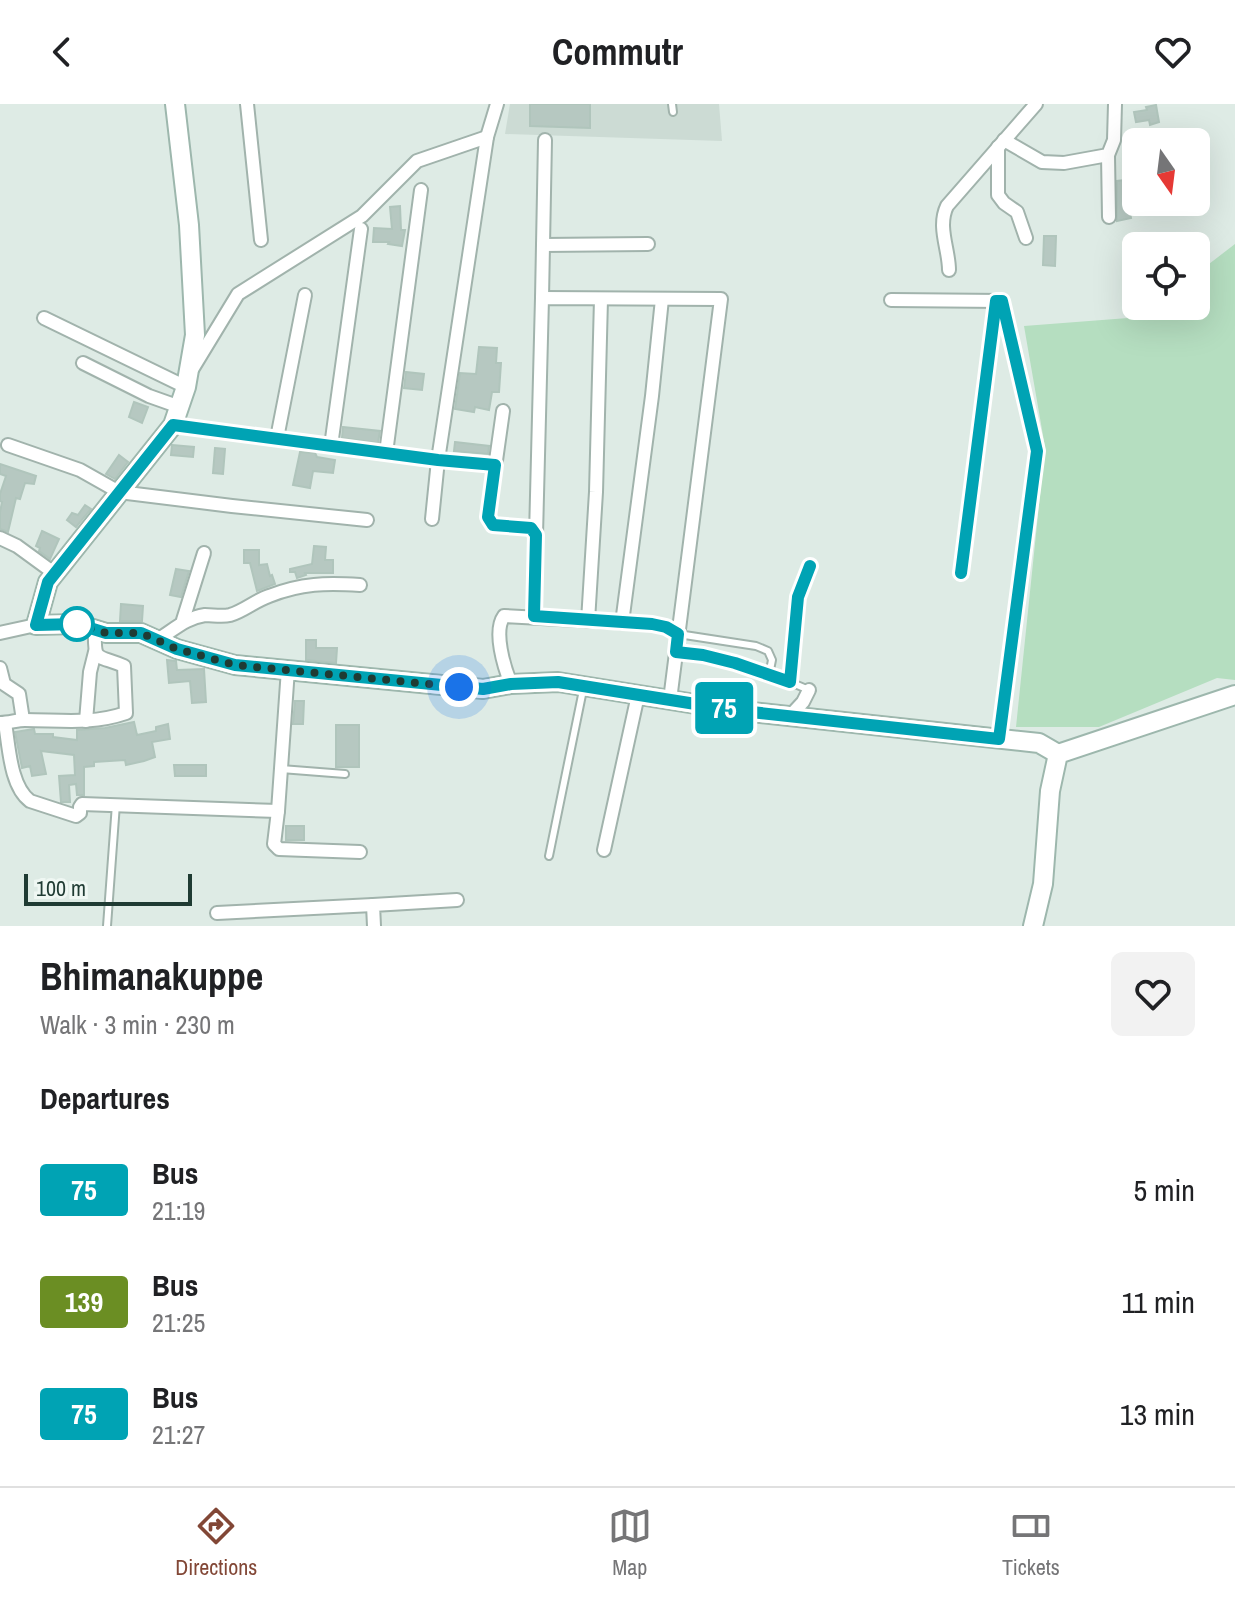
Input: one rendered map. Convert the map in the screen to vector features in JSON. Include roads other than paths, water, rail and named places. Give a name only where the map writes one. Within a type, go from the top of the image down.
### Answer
[{"type":"street","points":[[36,625],[48,582],[176,416],[187,382],[195,335],[189,225],[175,104]]},
{"type":"street","points":[[247,104],[261,240]]},
{"type":"street","points":[[432,519],[438,460],[487,137],[497,104]]},
{"type":"street","points":[[1109,217],[1108,155],[1114,140],[1115,104]]},
{"type":"street","points":[[949,270],[942,215],[953,197],[1030,107]]},
{"type":"street","points":[[187,382],[238,294],[362,216],[417,161],[487,137]]},
{"type":"street","points":[[534,616],[545,140]]},
{"type":"street","points":[[1001,143],[1042,162],[1064,163],[1108,155]]},
{"type":"street","points":[[1001,143],[998,195],[1017,212],[1026,238]]},
{"type":"street","points":[[386,453],[421,190]]},
{"type":"street","points":[[331,446],[361,229]]},
{"type":"street","points":[[543,245],[648,244]]},
{"type":"street","points":[[277,438],[305,295]]},
{"type":"street","points":[[542,298],[721,299],[670,700]]},
{"type":"street","points":[[588,621],[596,492],[601,299]]},
{"type":"street","points":[[622,623],[662,299]]},
{"type":"street","points":[[891,300],[1002,301],[1037,451],[999,739]]},
{"type":"street","points":[[961,573],[996,301]]},
{"type":"street","points":[[44,318],[187,382]]},
{"type":"street","points":[[83,363],[149,396],[176,416],[277,438],[495,465]]},
{"type":"street","points":[[503,411],[488,517],[493,525],[531,528],[536,535]]},
{"type":"street","points":[[8,445],[80,470],[119,492],[367,520]]},
{"type":"street","points":[[0,538],[17,546],[54,573]]},
{"type":"street","points":[[157,640],[178,627],[183,620],[204,553]]},
{"type":"street","points":[[183,620],[231,615],[266,596],[291,588],[321,583],[360,585]]},
{"type":"street","points":[[511,684],[504,666],[500,622],[504,616],[652,624],[678,634]]},
{"type":"street","points":[[0,633],[36,625],[77,624],[106,633],[141,633],[177,649],[235,665],[483,689],[558,682],[733,710],[1039,743],[1058,754],[1235,695]]},
{"type":"street","points":[[86,721],[95,630]]},
{"type":"street","points":[[95,652],[124,666],[126,711],[115,717],[67,723],[23,720],[3,723],[13,774],[27,800],[76,816],[82,804],[278,811]]},
{"type":"street","points":[[0,668],[5,686],[19,694],[23,720]]},
{"type":"street","points":[[288,669],[274,844],[279,849],[360,852]]},
{"type":"street","points":[[790,716],[809,690]]},
{"type":"street","points":[[604,850],[638,695]]},
{"type":"street","points":[[1033,926],[1043,884],[1050,791],[1058,754]]},
{"type":"street","points":[[217,913],[457,900]]},
{"type":"street","points":[[373,905],[374,926]]},
{"type":"lane","points":[[672,104],[673,112]]},
{"type":"lane","points":[[790,682],[798,597],[810,566]]},
{"type":"lane","points":[[678,634],[756,646],[768,651],[772,660],[769,675]]},
{"type":"lane","points":[[676,652],[714,658],[809,690]]},
{"type":"lane","points":[[549,856],[584,686]]},
{"type":"lane","points":[[280,769],[345,774]]},
{"type":"lane","points":[[107,926],[116,804]]}]
